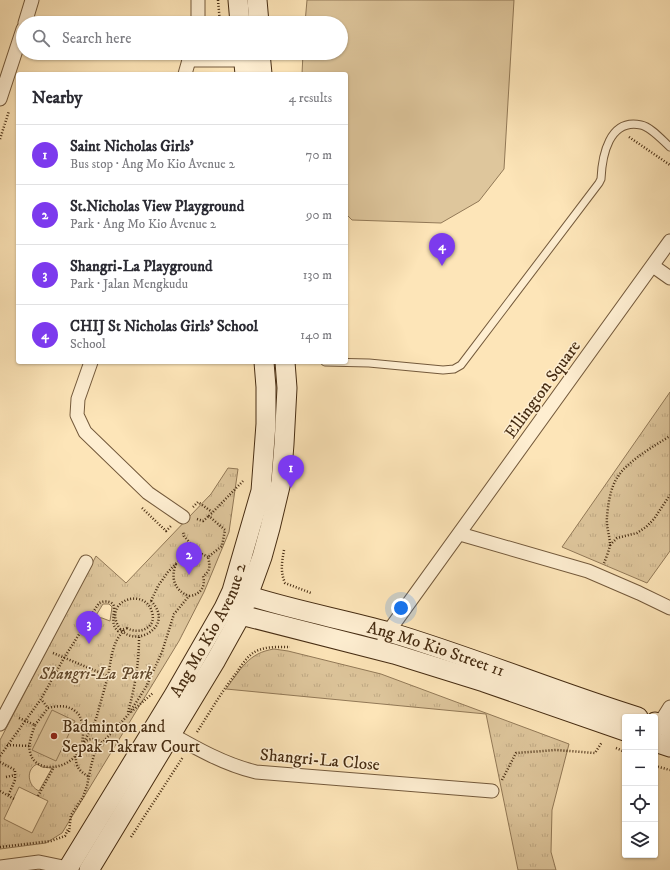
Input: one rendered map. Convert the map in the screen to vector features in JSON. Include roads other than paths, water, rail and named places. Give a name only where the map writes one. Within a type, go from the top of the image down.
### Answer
[{"type":"main road","points":[[238,0],[239,16]]},
{"type":"main road","points":[[257,0],[258,16]]},
{"type":"main road","name":"Ang Mo Kio Avenue 2","points":[[240,594],[252,525],[261,491],[266,424],[264,364]]},
{"type":"main road","name":"Ang Mo Kio Avenue 2","points":[[69,869],[164,730],[216,660],[233,611],[270,528],[281,482],[286,395],[285,364]]},
{"type":"main road","name":"Ang Mo Kio Street 11","points":[[240,594],[388,632],[470,658],[601,706],[628,714]]},
{"type":"main road","name":"Ang Mo Kio Street 11","points":[[233,611],[380,650],[484,682],[622,730]]},
{"type":"main road","name":"Ang Mo Kio Avenue 2","points":[[89,870],[164,730]]},
{"type":"main road","points":[[658,743],[670,747]]},
{"type":"street","points":[[27,16],[32,0]]},
{"type":"street","points":[[198,0],[198,16]]},
{"type":"street","points":[[0,99],[16,50]]},
{"type":"street","points":[[186,72],[189,60]]},
{"type":"street","points":[[228,60],[253,62]]},
{"type":"street","name":"Ellington Square","points":[[380,650],[388,632],[670,241]]},
{"type":"street","points":[[653,266],[670,278]]},
{"type":"street","points":[[89,364],[78,399],[77,415],[85,432],[148,493],[186,523]]},
{"type":"street","points":[[460,534],[588,571],[670,608]]},
{"type":"street","points":[[0,724],[86,562]]},
{"type":"street","points":[[660,726],[670,707]]},
{"type":"street","name":"Shangri-La Close","points":[[164,730],[222,761],[239,768],[256,772],[492,790]]},
{"type":"street","points":[[0,867],[38,862],[69,869]]},
{"type":"lane","points":[[348,363],[443,370],[454,369],[461,365],[599,183],[607,144],[615,133],[623,126],[641,125],[649,129],[670,147]]},
{"type":"place","name":"CHIJ St Nicholas Girls' School","points":[[442,266]]},
{"type":"place","name":"Saint Nicholas Girls'","points":[[291,488]]},
{"type":"place","name":"St.Nicholas View Playground","points":[[189,575]]},
{"type":"place","name":"Shangri-La Playground","points":[[89,644]]},
{"type":"place","name":"Badminton and Sepak Takraw Court","points":[[54,736]]},
{"type":"park label","name":"Shangri-La Park","points":[[96,673]]}]
